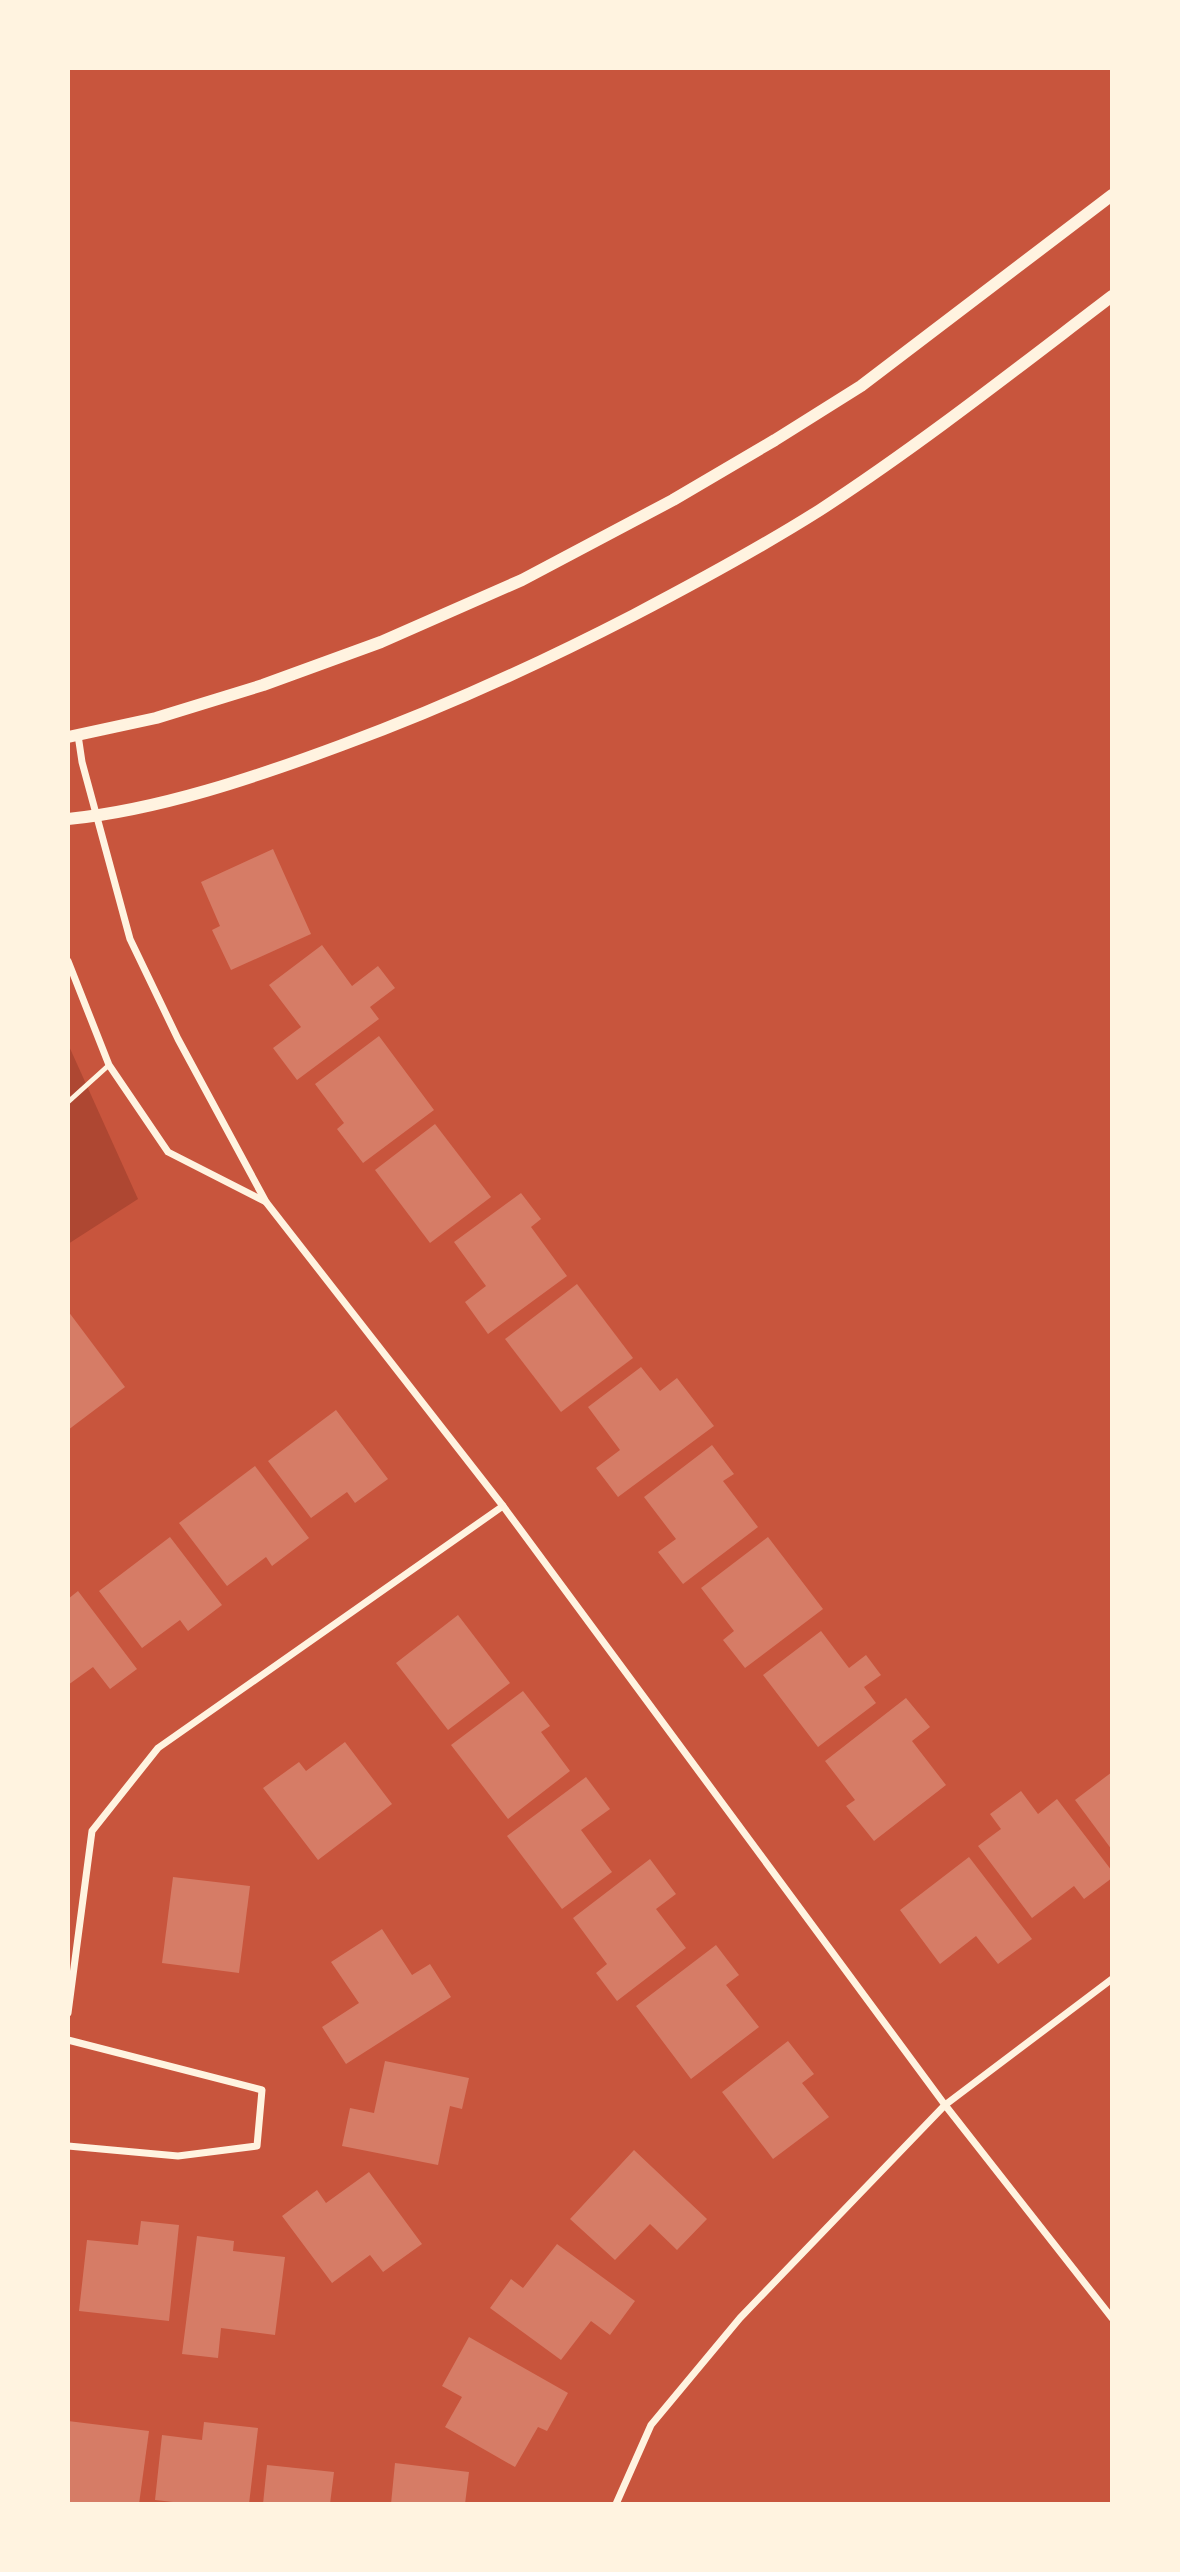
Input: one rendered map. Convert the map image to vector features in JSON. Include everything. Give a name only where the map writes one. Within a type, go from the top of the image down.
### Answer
[{"type":"street","points":[[1112,195],[861,386],[673,500],[522,580],[381,642],[263,685],[156,718],[73,736],[130,939],[178,1039],[266,1202],[503,1507],[944,2105],[1112,2318]]},
{"type":"street","points":[[68,819],[97,816],[185,796],[295,763],[410,720],[589,638],[717,572],[819,510],[914,446],[1112,296]]},
{"type":"street","points":[[69,966],[110,1065],[168,1152],[266,1202]]},
{"type":"street","points":[[68,2013],[92,1831],[158,1748],[503,1507]]},
{"type":"street","points":[[616,2504],[651,2425],[740,2318],[944,2105],[1112,1979]]},
{"type":"street","points":[[68,2040],[262,2090],[257,2146],[178,2156],[68,2146]]},
{"type":"lane","points":[[68,1102],[110,1065]]},
{"type":"shaded area","points":[[68,1044],[138,1199],[68,1244]]},
{"type":"building","points":[[273,849],[311,934],[231,970],[212,930],[220,926],[201,882]]},
{"type":"building","points":[[322,945],[352,986],[378,966],[395,988],[370,1007],[379,1019],[297,1080],[273,1048],[301,1027],[269,985]]},
{"type":"building","points":[[379,1036],[434,1110],[363,1163],[337,1129],[344,1123],[315,1084]]},
{"type":"building","points":[[435,1124],[491,1197],[430,1243],[375,1170]]},
{"type":"building","points":[[521,1193],[541,1219],[531,1227],[567,1276],[488,1334],[465,1302],[486,1286],[454,1242]]},
{"type":"building","points":[[577,1284],[633,1358],[561,1412],[505,1339]]},
{"type":"building","points":[[68,1311],[125,1387],[68,1430]]},
{"type":"building","points":[[641,1367],[660,1391],[677,1378],[714,1426],[618,1497],[596,1468],[620,1450],[588,1407]]},
{"type":"building","points":[[336,1410],[388,1479],[355,1503],[347,1492],[311,1518],[268,1461]]},
{"type":"building","points":[[712,1445],[734,1474],[723,1481],[758,1527],[683,1584],[658,1552],[676,1539],[644,1497]]},
{"type":"building","points":[[255,1466],[309,1538],[272,1566],[266,1557],[227,1586],[179,1523]]},
{"type":"building","points":[[170,1537],[222,1605],[188,1631],[180,1620],[142,1648],[99,1591]]},
{"type":"building","points":[[768,1537],[823,1609],[745,1668],[723,1640],[734,1631],[701,1588]]},
{"type":"building","points":[[78,1591],[137,1669],[110,1689],[93,1667],[68,1685],[68,1599]]},
{"type":"building","points":[[458,1615],[510,1683],[448,1730],[396,1663]]},
{"type":"building","points":[[821,1631],[849,1668],[866,1655],[881,1675],[864,1687],[876,1703],[818,1747],[763,1675]]},
{"type":"building","points":[[523,1691],[550,1726],[541,1732],[570,1771],[508,1819],[451,1745]]},
{"type":"building","points":[[906,1698],[930,1727],[912,1741],[946,1785],[874,1841],[846,1806],[855,1800],[825,1761]]},
{"type":"building","points":[[345,1742],[392,1804],[318,1860],[263,1788],[299,1762],[306,1771]]},
{"type":"building","points":[[1112,1772],[1112,1850],[1075,1800]]},
{"type":"building","points":[[586,1777],[610,1809],[581,1830],[612,1872],[562,1909],[507,1836]]},
{"type":"building","points":[[1021,1791],[1038,1814],[1057,1799],[1112,1871],[1112,1878],[1084,1899],[1074,1886],[1032,1918],[978,1846],[1001,1829],[990,1814]]},
{"type":"building","points":[[969,1857],[1032,1939],[998,1964],[976,1936],[940,1964],[900,1910]]},
{"type":"building","points":[[650,1859],[676,1894],[656,1909],[686,1948],[617,2001],[596,1973],[607,1964],[573,1918]]},
{"type":"building","points":[[173,1877],[250,1886],[239,1973],[162,1963]]},
{"type":"building","points":[[382,1929],[412,1975],[430,1964],[451,1997],[346,2064],[322,2027],[359,2003],[331,1962]]},
{"type":"building","points":[[716,1945],[739,1975],[726,1985],[759,2027],[691,2079],[636,2006]]},
{"type":"building","points":[[788,2041],[814,2074],[802,2083],[829,2117],[773,2159],[722,2092]]},
{"type":"building","points":[[385,2061],[469,2078],[462,2109],[450,2106],[438,2165],[342,2146],[350,2108],[374,2113]]},
{"type":"building","points":[[634,2150],[707,2219],[677,2250],[650,2224],[615,2260],[570,2219]]},
{"type":"building","points":[[369,2172],[422,2244],[383,2272],[370,2255],[332,2283],[282,2216],[317,2190],[326,2203]]},
{"type":"building","points":[[141,2221],[179,2225],[169,2321],[79,2311],[87,2240],[138,2245]]},
{"type":"building","points":[[197,2236],[234,2241],[233,2251],[285,2257],[275,2335],[221,2328],[218,2358],[182,2354]]},
{"type":"building","points":[[557,2244],[635,2301],[610,2335],[591,2321],[561,2360],[490,2308],[511,2279],[523,2288]]},
{"type":"building","points":[[469,2337],[568,2393],[547,2431],[538,2427],[515,2467],[445,2427],[462,2397],[442,2386]]},
{"type":"building","points":[[68,2421],[149,2431],[139,2504],[68,2504]]},
{"type":"building","points":[[204,2422],[258,2428],[249,2504],[191,2504],[155,2500],[162,2435],[202,2440]]},
{"type":"building","points":[[395,2463],[469,2472],[465,2504],[391,2504]]},
{"type":"building","points":[[267,2465],[334,2472],[330,2504],[263,2504]]}]
